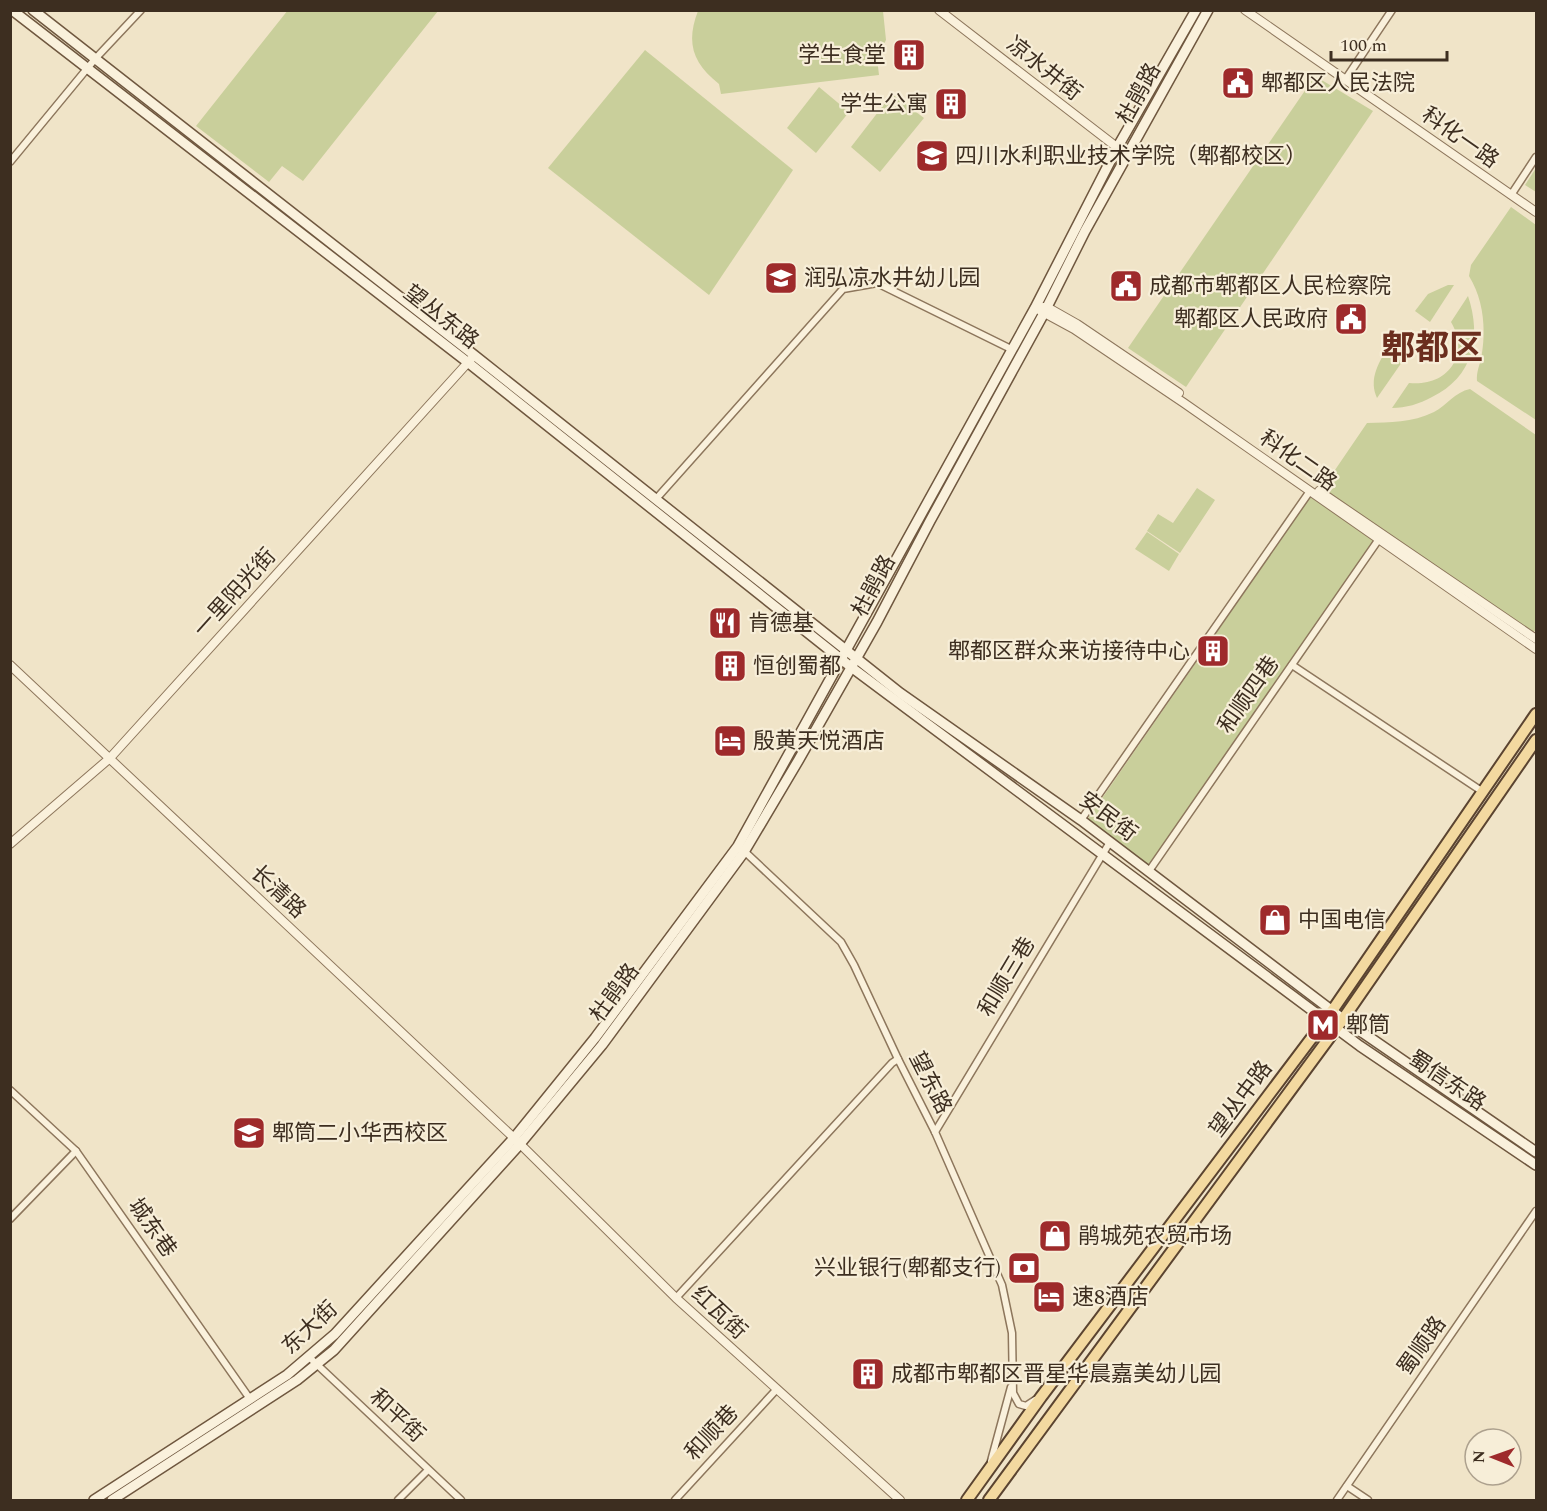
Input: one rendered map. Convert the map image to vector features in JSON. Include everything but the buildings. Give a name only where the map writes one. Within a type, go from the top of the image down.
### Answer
[{"type":"main road","name":"望丛东路","points":[[12,10],[87,70],[656,499],[847,651]]},
{"type":"main road","name":"望丛东路","points":[[33,10],[471,359],[842,660]]},
{"type":"main road","name":"杜鹃路","points":[[741,849],[1011,349],[1042,309],[1118,148],[1196,10]]},
{"type":"main road","name":"杜鹃路","points":[[517,1141],[741,849],[854,663],[1042,309],[1208,10]]},
{"type":"main road","name":"安民街","points":[[847,651],[854,663],[1102,854],[1329,1016],[1343,1019]]},
{"type":"main road","name":"安民街","points":[[842,660],[854,663],[900,693],[1081,820],[1149,871],[1329,1016],[1336,1028]]},
{"type":"main road","name":"望丛中路","points":[[967,1500],[1041,1397],[1329,1016],[1536,714]]},
{"type":"main road","name":"望丛中路","points":[[989,1500],[1343,1019],[1536,740]]},
{"type":"main road","name":"蜀信东路","points":[[1343,1019],[1536,1152]]},
{"type":"main road","name":"蜀信东路","points":[[1336,1028],[1536,1165]]},
{"type":"main road","name":"东大街","points":[[94,1500],[250,1400],[309,1357],[335,1334],[517,1141]]},
{"type":"main road","name":"东大街","points":[[112,1500],[297,1380],[334,1350],[517,1141]]},
{"type":"street","points":[[10,162],[95,59],[141,10]]},
{"type":"street","name":"凉水井街","points":[[939,10],[1127,155]]},
{"type":"street","name":"科化一路","points":[[1245,10],[1536,212]]},
{"type":"street","points":[[1345,80],[1392,10]]},
{"type":"street","points":[[1511,195],[1536,158]]},
{"type":"street","points":[[656,499],[843,289],[877,283],[1011,349]]},
{"type":"street","points":[[1042,309],[1077,324],[1536,639]]},
{"type":"street","name":"科化二路","points":[[1042,309],[1175,397],[1536,650]]},
{"type":"street","name":"一里阳光街","points":[[10,844],[110,758],[471,359]]},
{"type":"street","points":[[1081,820],[1310,491]]},
{"type":"street","name":"和顺四巷","points":[[1149,871],[1379,539]]},
{"type":"street","points":[[1292,664],[1483,792]]},
{"type":"street","name":"长清路","points":[[10,665],[517,1141]]},
{"type":"street","name":"和顺三巷","points":[[935,1132],[1110,842]]},
{"type":"street","name":"望东路","points":[[741,849],[841,942],[854,965],[897,1059],[935,1132],[1002,1285],[1012,1333],[1013,1393],[1019,1404],[1026,1406],[1041,1397]]},
{"type":"street","points":[[676,1298],[897,1059]]},
{"type":"street","name":"城东巷","points":[[10,1090],[76,1151],[250,1400]]},
{"type":"street","name":"红瓦街","points":[[517,1141],[676,1298],[900,1500]]},
{"type":"street","points":[[10,1219],[76,1151]]},
{"type":"street","name":"蜀顺路","points":[[1337,1500],[1536,1211]]},
{"type":"street","name":"和平街","points":[[309,1357],[461,1500]]},
{"type":"street","name":"望东路","points":[[987,1471],[995,1451],[1002,1415],[1014,1378]]},
{"type":"street","name":"和顺巷","points":[[675,1500],[776,1390]]},
{"type":"street","points":[[398,1500],[428,1470]]},
{"type":"street","points":[[1347,1486],[1368,1500]]},
{"type":"green space","points":[[288,10],[438,11],[303,181],[282,166],[269,182],[196,126]]},
{"type":"green space","points":[[698,11],[883,11],[886,40],[877,58],[879,75],[721,94],[719,84],[703,68],[694,51],[692,33]]},
{"type":"green space","points":[[645,50],[793,170],[709,295],[548,168]]},
{"type":"green space","points":[[1315,76],[1373,111],[1186,387],[1128,348]]},
{"type":"green space","points":[[819,87],[849,112],[816,153],[787,128]]},
{"type":"green space","points":[[892,94],[924,118],[880,172],[851,147]]},
{"type":"green space","points":[[1536,168],[1536,192],[1525,185]]},
{"type":"green space","points":[[1511,207],[1536,225],[1536,420],[1477,381],[1483,343],[1483,323],[1478,294],[1469,276],[1471,265]]},
{"type":"green space","points":[[1448,285],[1454,285],[1430,322],[1415,311],[1428,294]]},
{"type":"green space","points":[[1468,296],[1474,327],[1474,341],[1471,355],[1457,379],[1446,389],[1422,402],[1392,408],[1409,383],[1434,380],[1444,375],[1451,367],[1458,347],[1451,322]]},
{"type":"green space","points":[[1386,351],[1402,362],[1377,398],[1374,379]]},
{"type":"green space","points":[[1470,389],[1536,435],[1536,631],[1530,631],[1322,489],[1367,423],[1401,421],[1426,416],[1460,393]]},
{"type":"green space","points":[[1197,488],[1215,500],[1180,553],[1147,531],[1158,514],[1173,523]]},
{"type":"green space","points":[[1311,496],[1376,541],[1150,866],[1087,820]]},
{"type":"green space","points":[[1147,532],[1179,554],[1169,571],[1135,549]]},
{"type":"place","name":"学生食堂","points":[[909,55]]},
{"type":"place","name":"郫都区人民法院","points":[[1238,83]]},
{"type":"place","name":"学生公寓","points":[[951,104]]},
{"type":"place","name":"四川水利职业技术学院（郫都校区）","points":[[932,156]]},
{"type":"place","name":"润弘凉水井幼儿园","points":[[781,278]]},
{"type":"place","name":"成都市郫都区人民检察院","points":[[1126,286]]},
{"type":"place","name":"郫都区人民政府","points":[[1351,319]]},
{"type":"place","name":"肯德基","points":[[725,623]]},
{"type":"place","name":"郫都区群众来访接待中心","points":[[1213,651]]},
{"type":"place","name":"恒创蜀都","points":[[730,666]]},
{"type":"place","name":"殷黄天悦酒店","points":[[730,741]]},
{"type":"place","name":"中国电信","points":[[1275,920]]},
{"type":"place","name":"郫筒","points":[[1323,1025]]},
{"type":"place","name":"郫筒二小华西校区","points":[[249,1133]]},
{"type":"place","name":"鹃城苑农贸市场","points":[[1055,1236]]},
{"type":"place","name":"兴业银行(郫都支行)","points":[[1024,1268]]},
{"type":"place","name":"速8酒店","points":[[1049,1297]]},
{"type":"place","name":"成都市郫都区晋星华晨嘉美幼儿园","points":[[868,1374]]},
{"type":"district","name":"郫都区","points":[[1432,349]]}]
